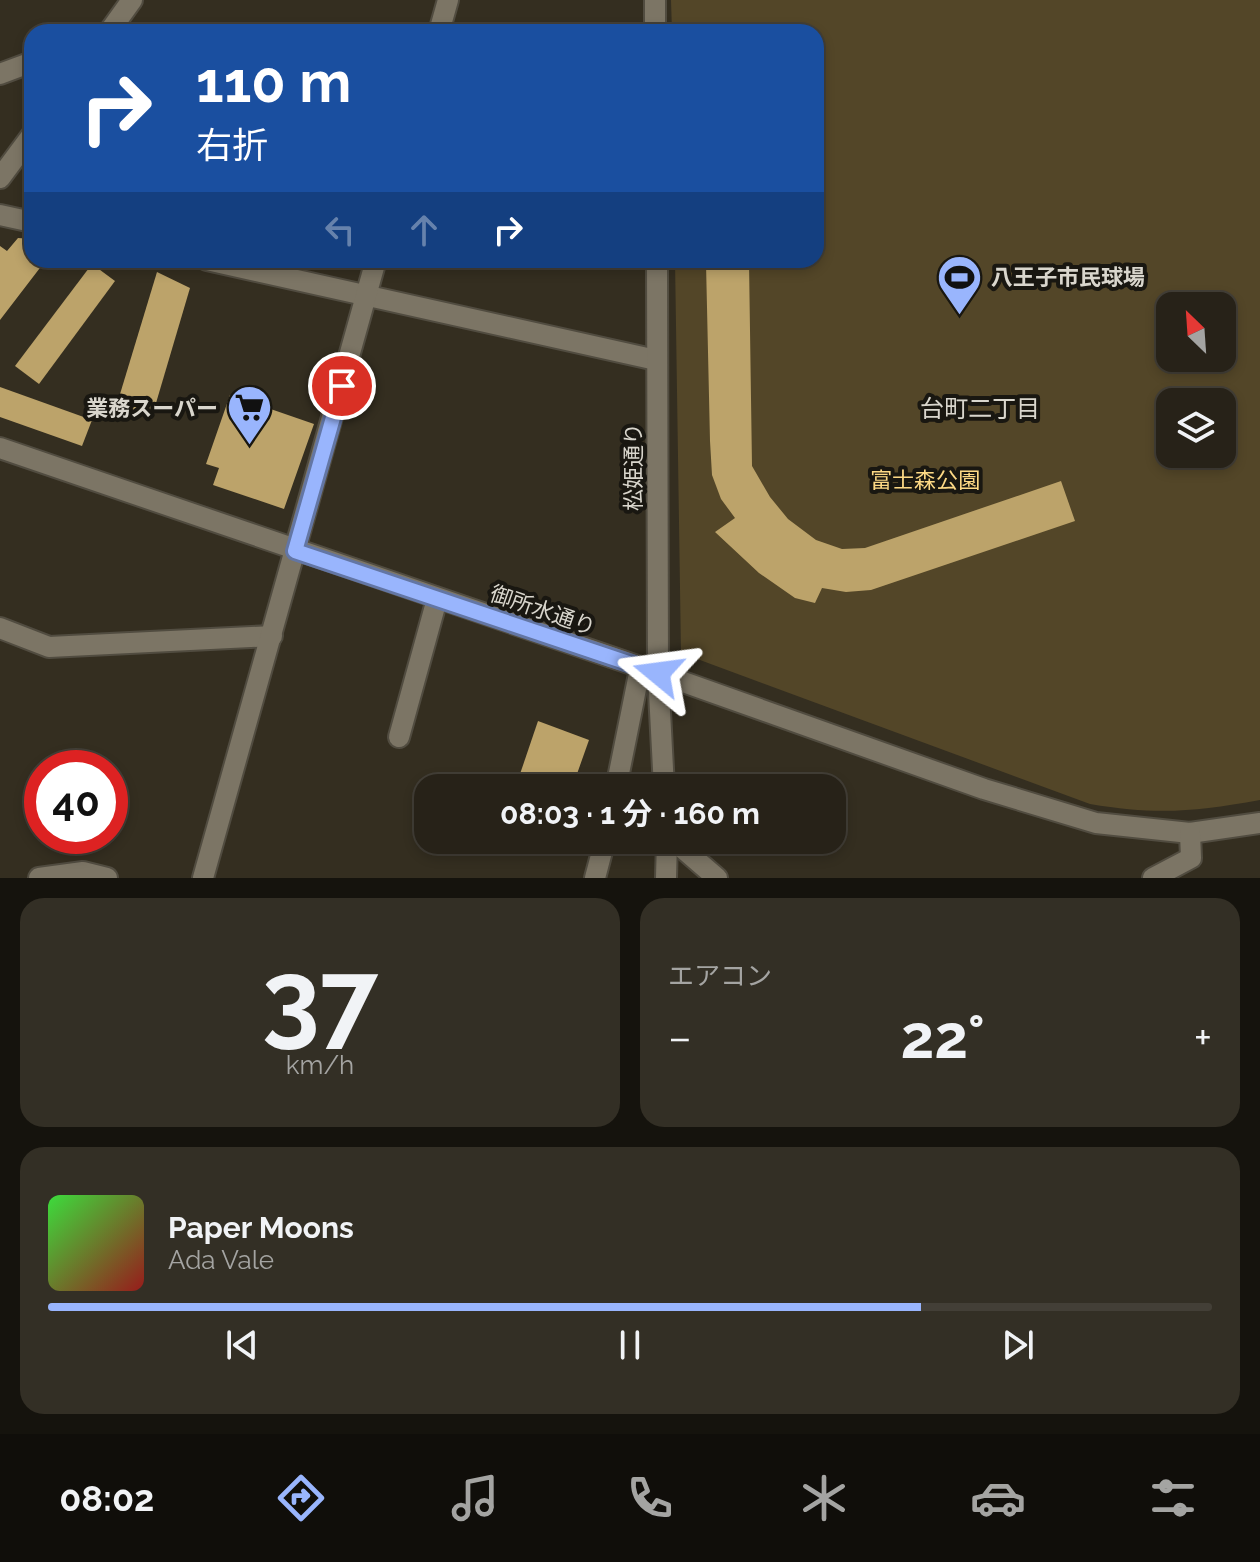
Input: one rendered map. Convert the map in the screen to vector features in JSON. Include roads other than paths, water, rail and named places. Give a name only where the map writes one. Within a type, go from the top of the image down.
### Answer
[{"type":"street","points":[[115,24],[132,0]]},
{"type":"street","points":[[441,24],[448,0]]},
{"type":"street","points":[[655,0],[655,24]]},
{"type":"street","points":[[0,74],[24,65]]},
{"type":"street","points":[[0,178],[24,146]]},
{"type":"street","points":[[0,215],[24,220]]},
{"type":"street","points":[[244,268],[656,360]]},
{"type":"street","points":[[203,878],[374,268]]},
{"type":"street","name":"松姫通り","points":[[649,671],[657,268]]},
{"type":"street","name":"御所水通り","points":[[0,448],[984,789],[1096,823],[1190,833],[1260,823]]},
{"type":"street","points":[[399,737],[437,599]]},
{"type":"street","points":[[0,628],[49,647],[272,636]]},
{"type":"street","points":[[620,774],[649,671]]},
{"type":"street","points":[[649,671],[662,774]]},
{"type":"street","points":[[1153,878],[1191,858],[1190,833]]},
{"type":"street","points":[[595,878],[601,854]]},
{"type":"street","points":[[666,878],[667,854]]},
{"type":"street","points":[[689,854],[717,878]]},
{"type":"street","points":[[39,878],[83,872],[107,878]]},
{"type":"place","name":"八王子市民球場","points":[[960,316]]},
{"type":"place","name":"業務スーパー","points":[[249,447]]},
{"type":"district","name":"台町二丁目","points":[[980,408]]},
{"type":"park label","name":"富士森公園","points":[[925,480]]}]
